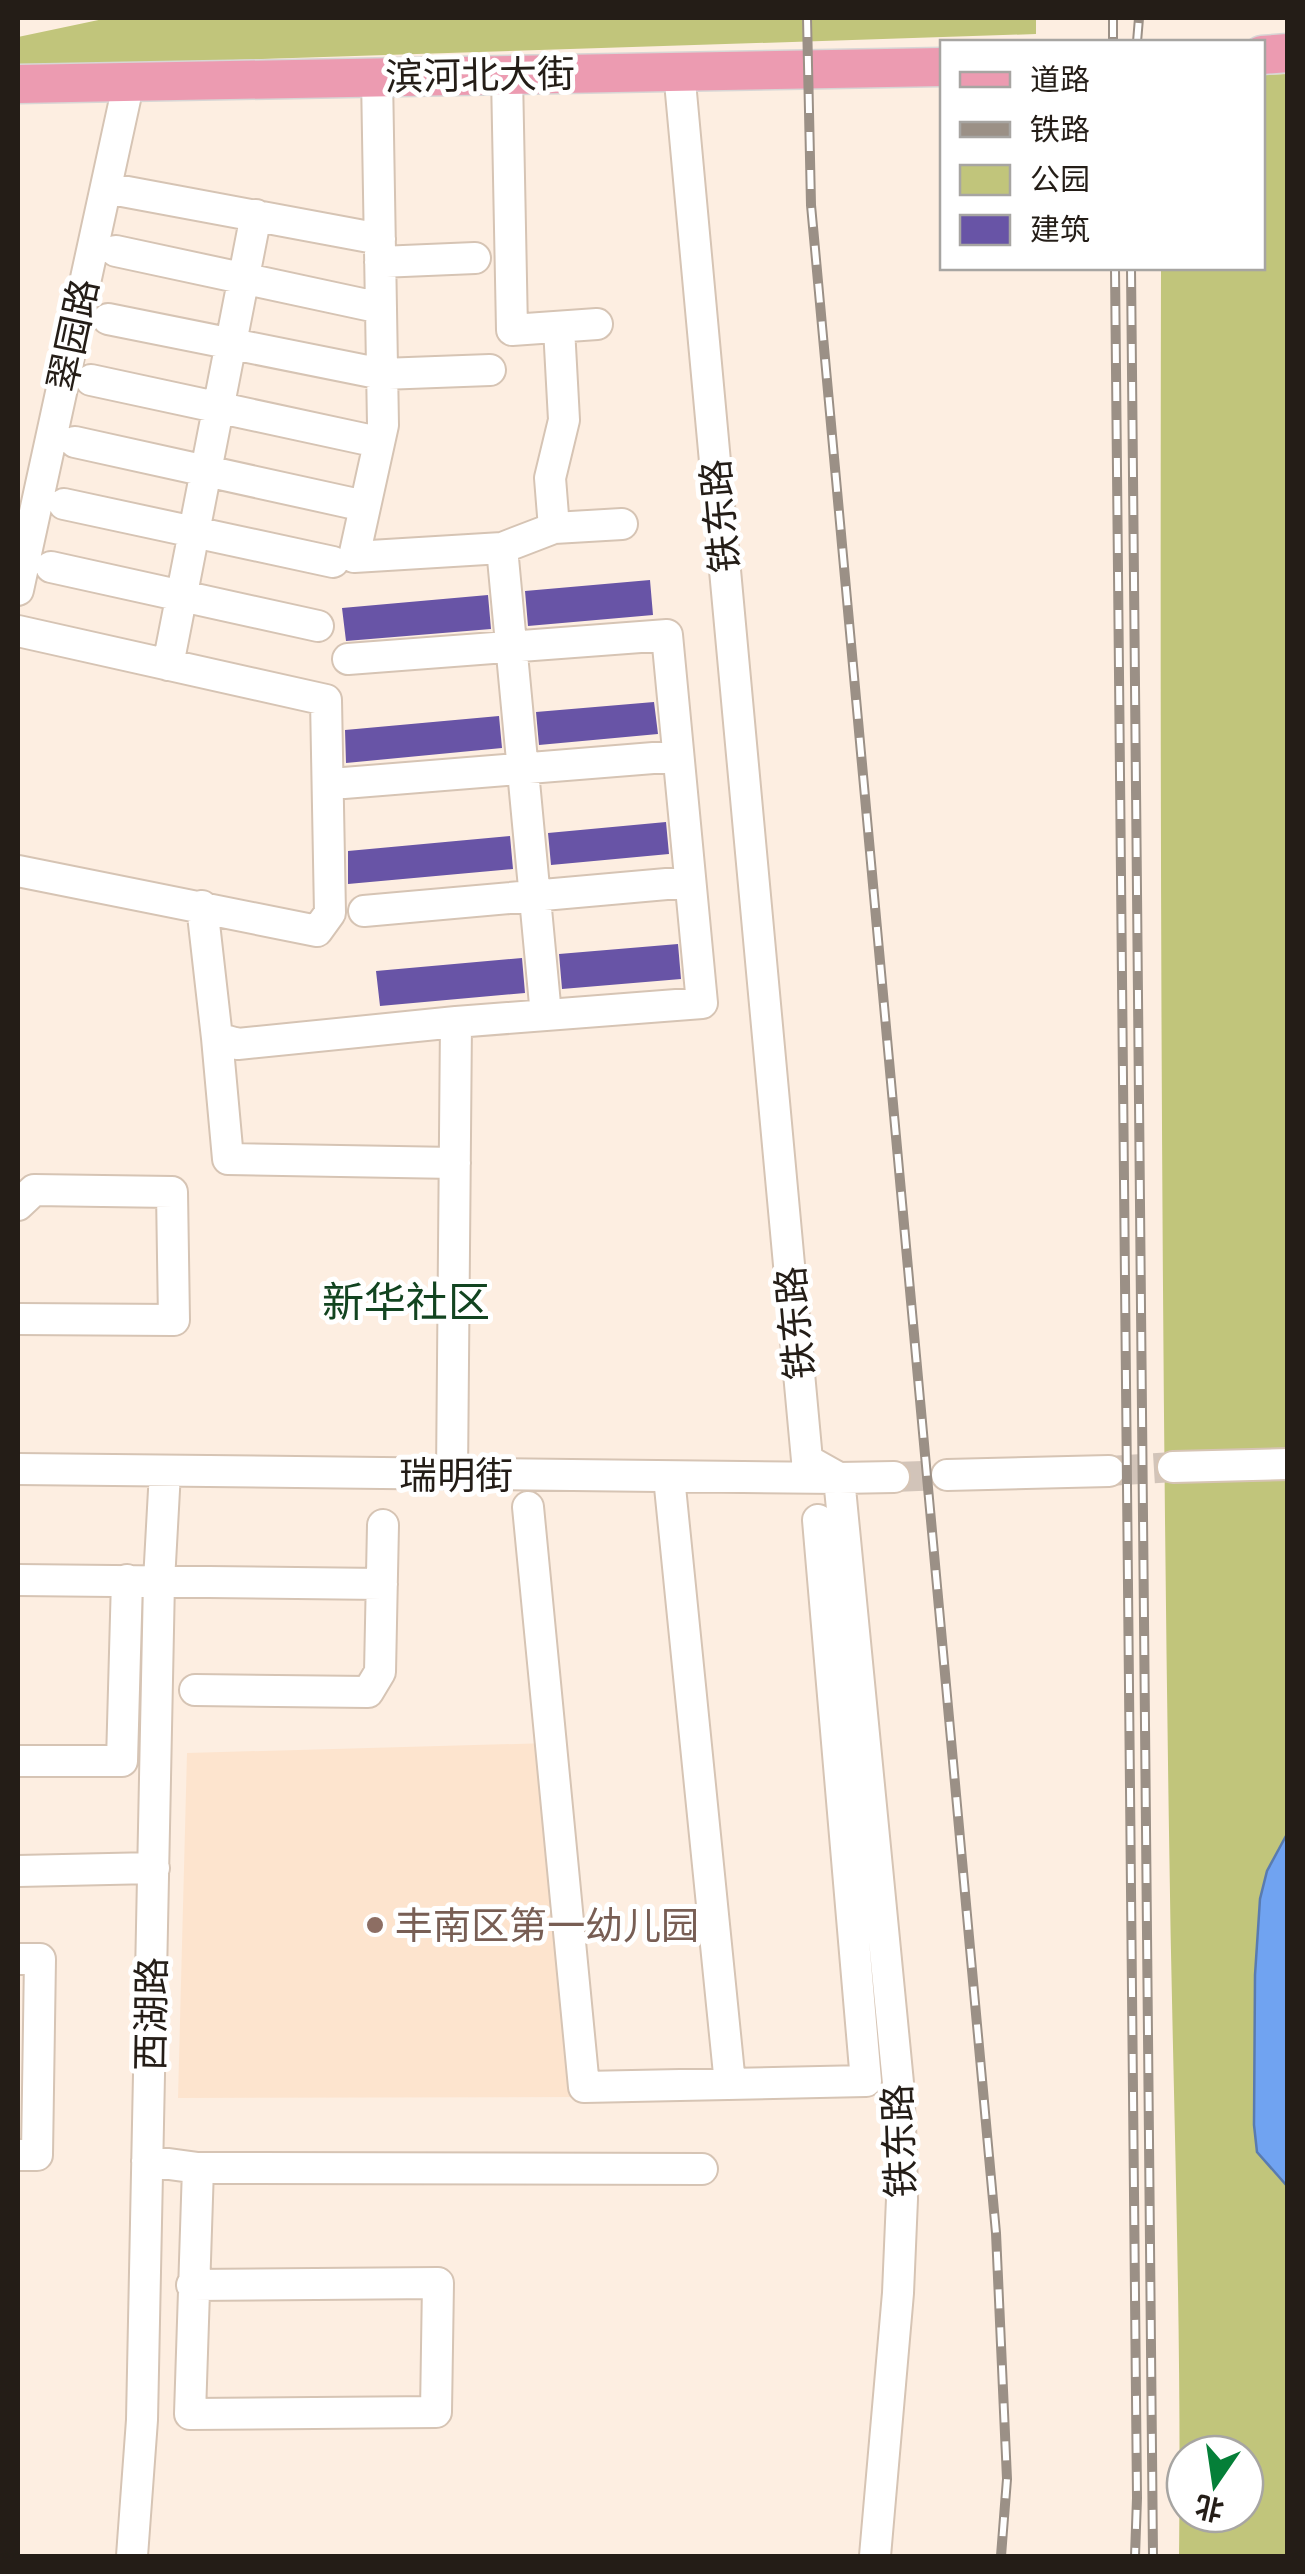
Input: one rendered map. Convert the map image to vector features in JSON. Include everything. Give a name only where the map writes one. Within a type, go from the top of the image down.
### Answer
[{"type":"main road","name":"滨河北大街","points":[[18,84],[940,66]]},
{"type":"street","name":"铁东路","points":[[679,72],[807,1460],[839,1478],[896,2064],[902,2198],[898,2293],[875,2556]]},
{"type":"street","points":[[507,76],[512,330],[597,324]]},
{"type":"street","points":[[377,77],[383,426],[354,557],[502,548],[554,528],[622,524]]},
{"type":"street","name":"翠园路","points":[[18,590],[129,81]]},
{"type":"street","points":[[106,188],[256,216],[380,250],[475,258]]},
{"type":"street","points":[[168,664],[256,216]]},
{"type":"street","points":[[116,250],[381,308]]},
{"type":"street","points":[[108,319],[382,374],[490,370]]},
{"type":"street","points":[[554,528],[550,478],[564,420],[559,328]]},
{"type":"street","points":[[91,380],[364,439]]},
{"type":"street","points":[[75,442],[351,503]]},
{"type":"street","points":[[64,504],[333,562]]},
{"type":"street","points":[[502,548],[546,1015]]},
{"type":"street","points":[[50,567],[318,626]]},
{"type":"street","points":[[18,631],[326,700],[330,914],[317,931],[18,871]]},
{"type":"street","points":[[217,1038],[238,1044],[702,1003],[667,634],[348,659]]},
{"type":"street","points":[[344,783],[678,756]]},
{"type":"street","points":[[364,911],[690,882]]},
{"type":"street","points":[[202,906],[228,1160],[454,1164]]},
{"type":"street","points":[[452,1474],[456,1022]]},
{"type":"street","points":[[18,1205],[34,1190],[172,1192],[174,1320],[18,1319]]},
{"type":"street","points":[[1173,1468],[1288,1464]]},
{"type":"street","name":"瑞明街","points":[[18,1470],[894,1476]]},
{"type":"street","points":[[947,1475],[1108,1471]]},
{"type":"street","name":"西湖路","points":[[132,2556],[142,2420],[159,1580],[165,1472]]},
{"type":"street","points":[[669,1476],[730,2084]]},
{"type":"street","points":[[528,1507],[584,2087],[866,2081],[818,1520]]},
{"type":"street","points":[[195,1690],[368,1692],[380,1672],[382,1525]]},
{"type":"street","points":[[18,1580],[382,1584]]},
{"type":"street","points":[[18,1761],[122,1761],[127,1580]]},
{"type":"street","points":[[18,1871],[154,1868]]},
{"type":"street","points":[[18,1958],[40,1959],[28,2073],[37,2155],[18,2154]]},
{"type":"street","points":[[147,2161],[198,2168],[702,2169]]},
{"type":"street","points":[[192,2285],[438,2284],[436,2412],[190,2414],[192,2285],[198,2168]]},
{"type":"shaded area","name":"丰南区第一幼儿园","points":[[550,1743],[582,2097],[178,2098],[187,1753]]},
{"type":"green space","points":[[108,18],[1036,18],[1036,34],[18,67],[18,37]]},
{"type":"green space","points":[[1287,74],[1287,2556],[1179,2556],[1179,2534],[1265,2534],[1265,2434],[1179,2434],[1163,1245],[1161,270],[1265,270],[1265,75]]},
{"type":"water","points":[[1287,1834],[1287,2186],[1257,2152],[1254,2125],[1260,1899],[1267,1871]]},
{"type":"building","points":[[650,580],[653,615],[528,626],[525,591]]},
{"type":"building","points":[[488,595],[491,629],[346,641],[342,608]]},
{"type":"building","points":[[654,702],[658,734],[539,745],[536,712]]},
{"type":"building","points":[[499,716],[502,748],[346,763],[345,730]]},
{"type":"building","points":[[666,822],[669,854],[551,865],[548,833]]},
{"type":"building","points":[[510,836],[513,869],[348,884],[348,851]]},
{"type":"building","points":[[678,944],[681,979],[562,989],[559,954]]},
{"type":"building","points":[[522,958],[525,993],[380,1006],[376,971]]},
{"type":"tunnel","points":[[1109,1471],[1173,1467]]},
{"type":"tunnel","points":[[894,1477],[947,1475]]},
{"type":"railway","points":[[807,18],[811,205],[996,2233],[1007,2479],[1001,2556]]},
{"type":"railway","points":[[1113,18],[1113,40]]},
{"type":"railway","points":[[1137,40],[1139,18]]},
{"type":"railway","points":[[1115,270],[1135,2556]]},
{"type":"railway","points":[[1131,270],[1153,2556]]},
{"type":"place","name":"丰南区第一幼儿园","points":[[375,1925]]},
{"type":"district","name":"新华社区","points":[[406,1302]]}]
